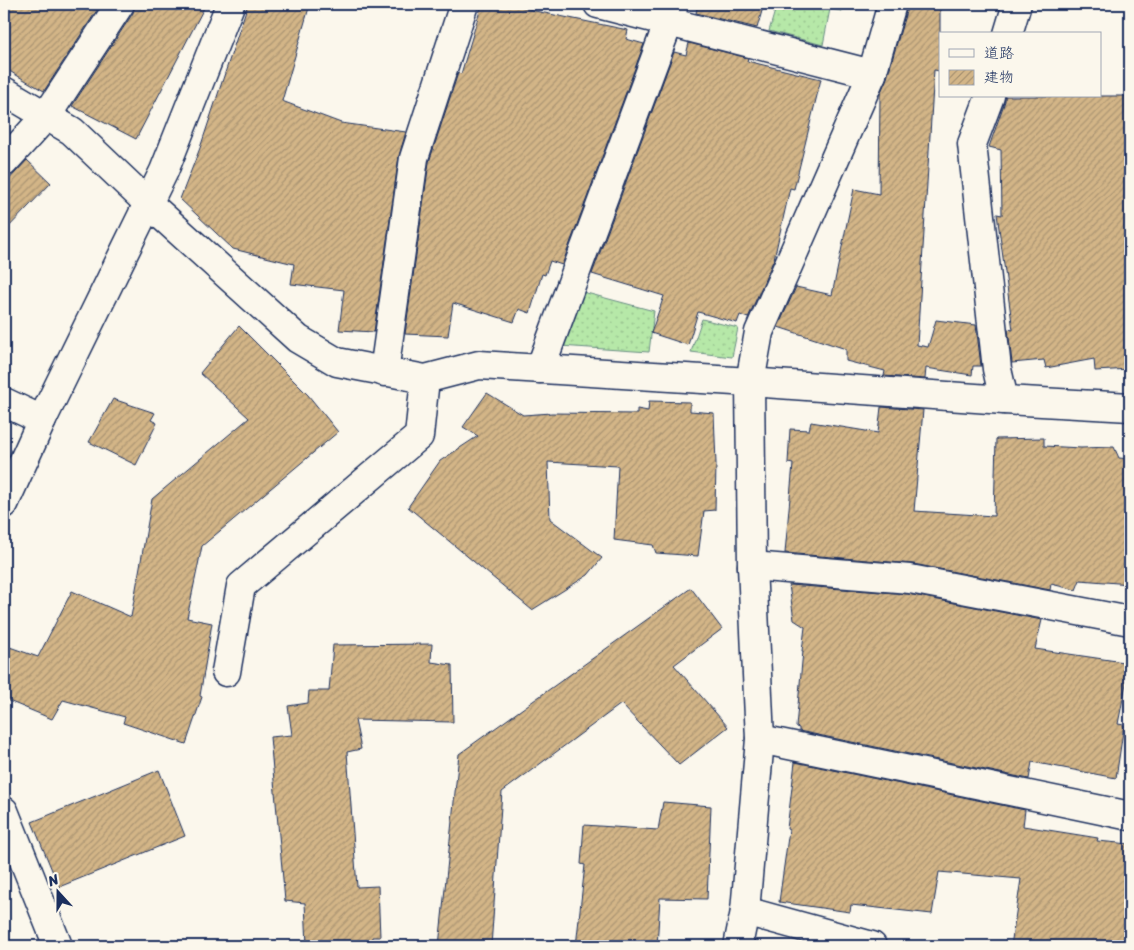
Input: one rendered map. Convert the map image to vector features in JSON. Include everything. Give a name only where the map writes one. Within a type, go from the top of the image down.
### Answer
[{"type":"street","points":[[4,162],[47,115],[120,4]]},
{"type":"street","points":[[384,372],[414,158],[464,4]]},
{"type":"street","points":[[598,4],[672,13],[872,74]]},
{"type":"street","points":[[738,946],[745,911],[760,739],[752,566],[750,382],[759,332],[872,74],[892,4]]},
{"type":"street","points":[[1009,32],[1017,4]]},
{"type":"street","points":[[4,504],[42,420],[164,171],[230,5]]},
{"type":"street","points":[[540,369],[672,13]]},
{"type":"street","points":[[4,91],[72,131],[149,204],[298,339],[337,362],[425,380],[479,365],[1130,407]]},
{"type":"street","points":[[989,98],[972,144],[997,369],[1004,400]]},
{"type":"street","points":[[226,672],[241,586],[419,436],[425,380]]},
{"type":"street","points":[[4,402],[42,420]]},
{"type":"street","points":[[752,566],[910,579],[1130,621]]},
{"type":"street","points":[[760,739],[1130,816]]},
{"type":"street","points":[[4,810],[58,946]]},
{"type":"street","points":[[745,911],[872,946]]},
{"type":"green space","points":[[777,4],[843,4],[842,11],[830,9],[823,45],[769,31]]},
{"type":"green space","points":[[579,291],[654,311],[649,352],[560,346]]},
{"type":"green space","points":[[702,319],[738,328],[732,357],[691,352]]},
{"type":"building","points":[[4,4],[101,4],[44,91],[4,68]]},
{"type":"building","points":[[135,4],[206,4],[136,139],[72,106],[133,13]]},
{"type":"building","points":[[248,4],[310,4],[282,101],[341,123],[406,132],[399,156],[374,332],[339,330],[344,290],[291,284],[294,264],[233,249],[180,199],[200,148]]},
{"type":"building","points":[[482,4],[513,4],[535,11],[628,30],[626,39],[644,44],[562,265],[550,261],[545,275],[542,274],[530,313],[519,309],[514,322],[453,303],[448,336],[405,334],[429,162],[458,73],[461,74]]},
{"type":"building","points":[[698,4],[764,4],[757,28],[696,13]]},
{"type":"building","points":[[907,4],[940,4],[939,71],[934,70],[917,345],[928,347],[936,320],[976,325],[981,366],[973,366],[972,375],[926,368],[925,379],[884,376],[885,371],[846,361],[846,349],[778,327],[796,287],[832,295],[854,189],[879,194],[880,94],[887,78]]},
{"type":"building","points":[[689,43],[748,58],[747,61],[821,79],[794,189],[790,188],[774,259],[748,318],[740,315],[737,323],[698,312],[688,345],[651,333],[664,296],[592,274],[674,52],[686,55]]},
{"type":"building","points":[[1102,96],[1130,96],[1130,369],[1095,371],[1094,359],[1046,368],[1044,360],[1012,363],[1008,329],[1013,330],[997,214],[1002,215],[1001,150],[989,147],[1005,98],[1102,98]]},
{"type":"building","points":[[27,160],[51,183],[4,232],[4,185]]},
{"type":"building","points":[[239,326],[308,395],[338,432],[202,546],[187,618],[212,623],[200,696],[202,697],[186,744],[123,723],[125,717],[63,700],[52,719],[4,699],[4,645],[38,657],[72,591],[131,617],[152,499],[249,418],[200,373]]},
{"type":"building","points":[[487,393],[523,415],[552,413],[637,414],[637,409],[648,411],[649,401],[690,402],[690,411],[714,413],[715,510],[704,511],[698,556],[656,553],[653,545],[614,540],[618,466],[548,462],[550,519],[602,558],[588,575],[532,610],[408,507],[440,461],[478,436],[463,427]]},
{"type":"building","points":[[113,399],[155,413],[151,420],[157,423],[136,465],[89,442]]},
{"type":"building","points":[[881,407],[923,410],[914,511],[994,516],[996,439],[1044,438],[1044,446],[1114,447],[1119,458],[1130,459],[1130,584],[1080,580],[1076,590],[1051,584],[1050,590],[913,564],[785,553],[793,464],[788,463],[790,429],[809,430],[811,422],[878,433]]},
{"type":"building","points":[[789,585],[908,594],[1042,620],[1035,649],[1130,663],[1118,724],[1124,725],[1116,778],[1032,762],[1029,779],[799,731],[799,728],[796,727],[805,627],[794,620]]},
{"type":"building","points":[[691,588],[722,629],[674,665],[728,727],[679,765],[621,704],[502,792],[491,946],[439,946],[459,754]]},
{"type":"building","points":[[432,644],[431,662],[452,665],[453,722],[355,720],[361,749],[347,752],[357,887],[378,886],[380,937],[372,937],[371,946],[307,946],[305,903],[285,901],[270,737],[292,735],[288,706],[308,703],[309,691],[329,691],[333,645]]},
{"type":"building","points":[[795,762],[1025,810],[1023,826],[1098,838],[1097,841],[1130,844],[1130,946],[1011,946],[1021,879],[939,872],[932,914],[851,905],[850,912],[779,902],[789,830],[787,829]]},
{"type":"building","points":[[159,770],[185,836],[59,887],[32,822]]},
{"type":"building","points":[[663,802],[711,806],[707,899],[660,898],[657,946],[576,946],[585,865],[581,864],[584,825],[658,830]]}]
